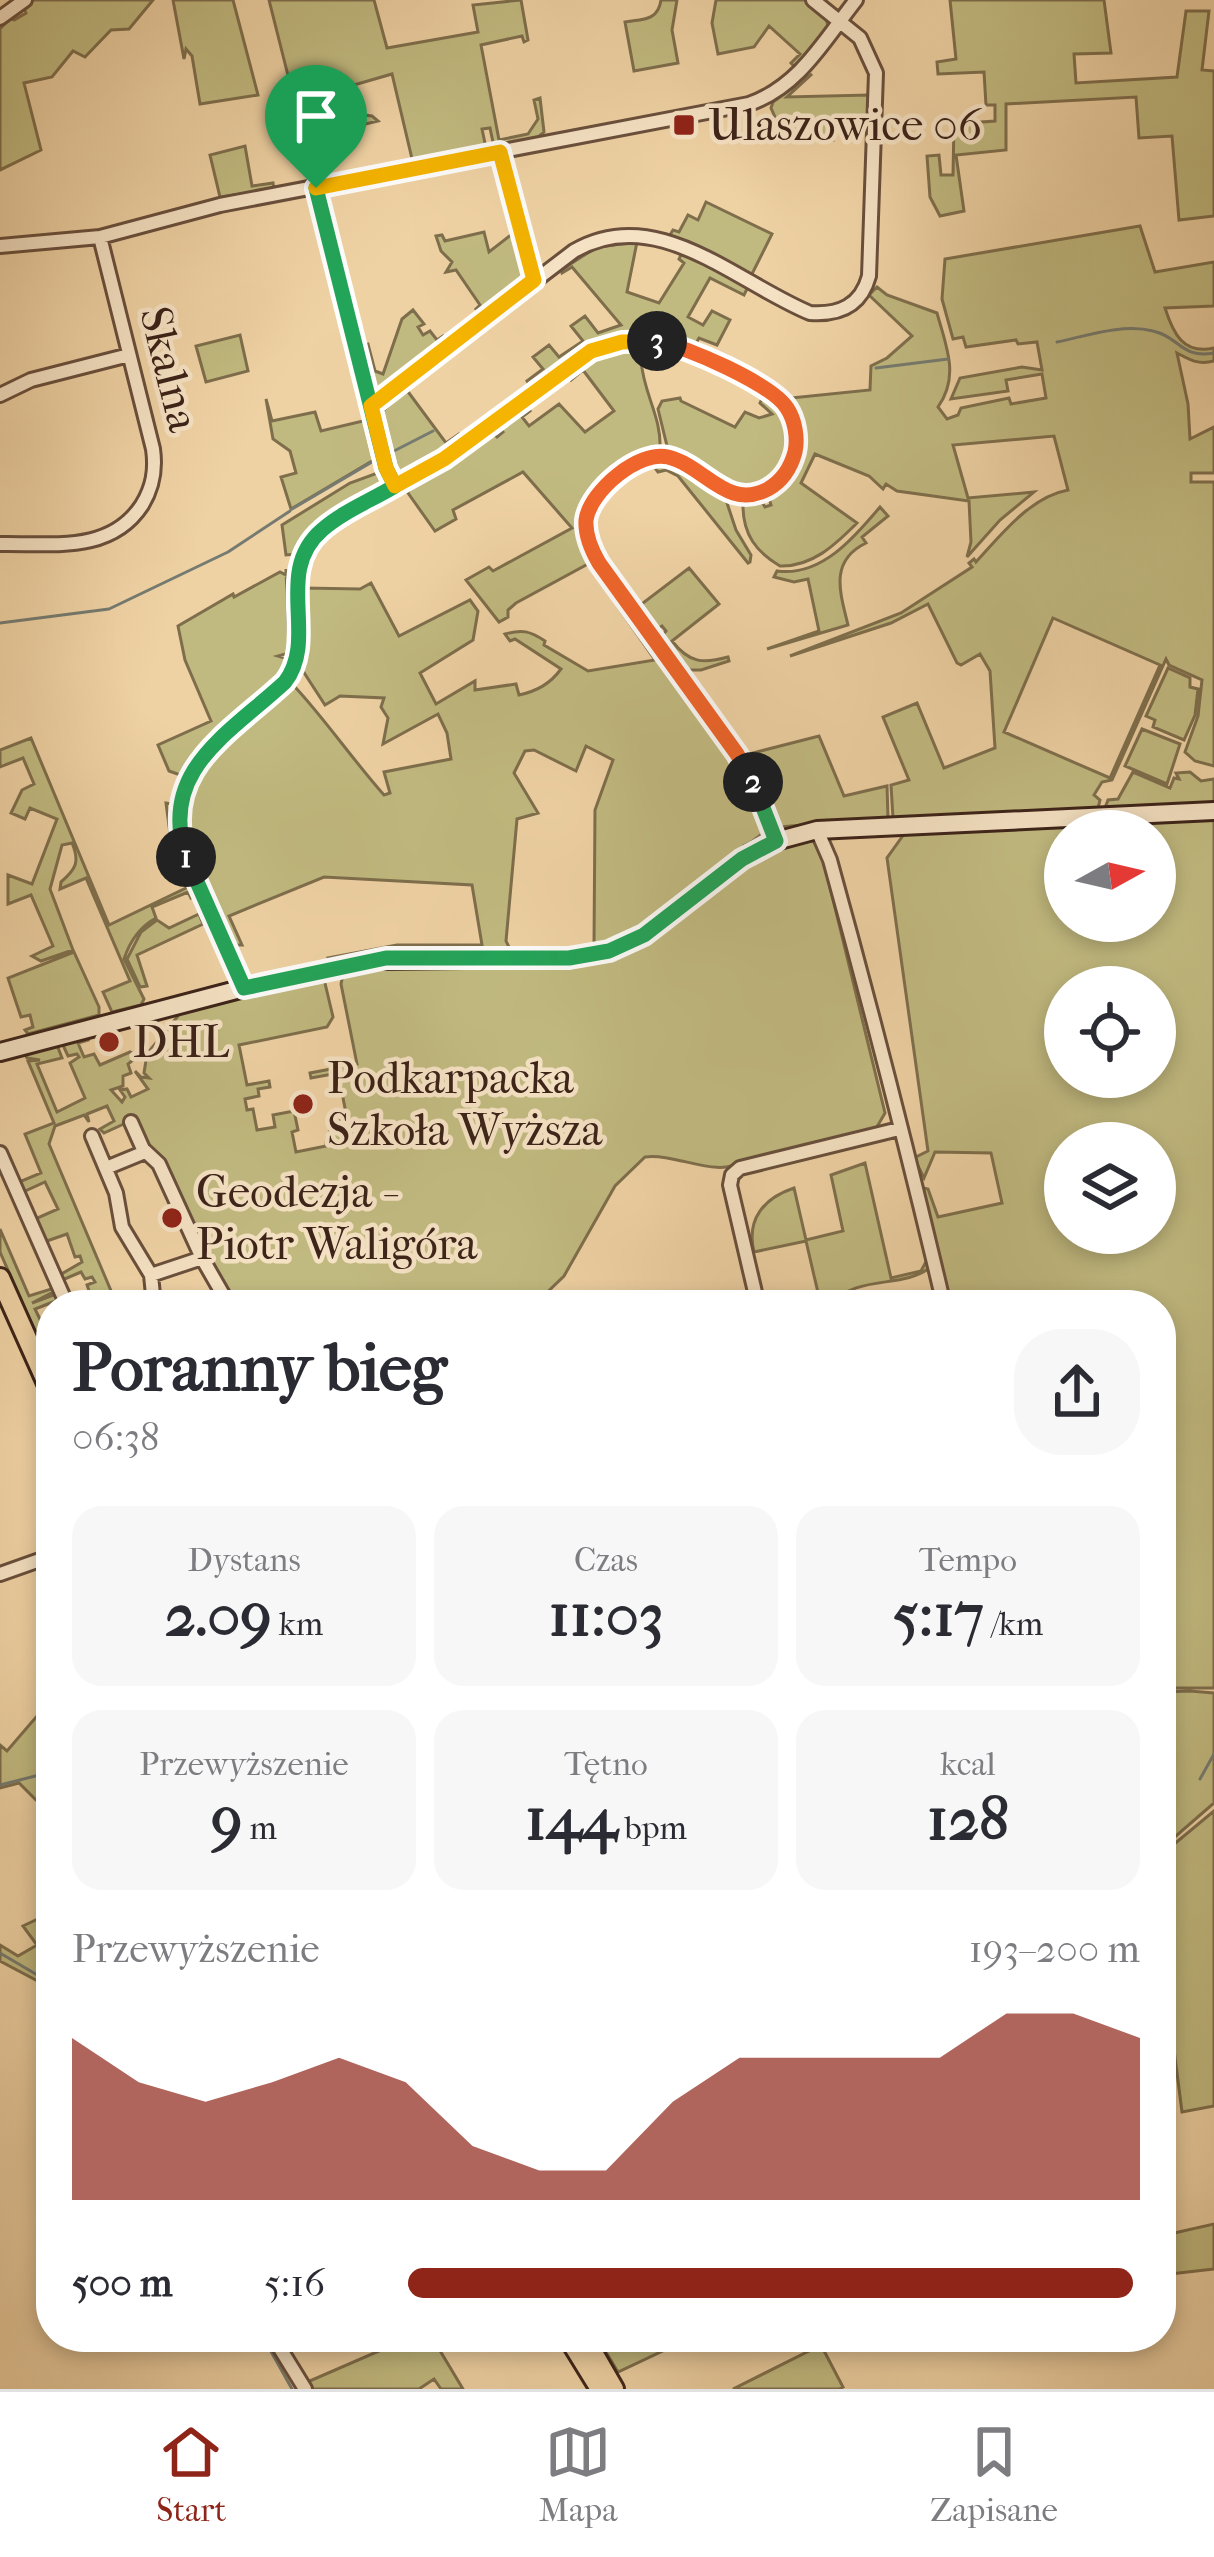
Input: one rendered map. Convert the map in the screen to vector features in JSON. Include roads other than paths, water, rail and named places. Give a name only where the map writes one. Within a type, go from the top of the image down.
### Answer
[{"type":"main road","points":[[0,1277],[36,1359]]},
{"type":"main road","points":[[577,2352],[599,2389]]},
{"type":"main road","points":[[593,2352],[614,2389]]},
{"type":"street","points":[[0,18],[26,0]]},
{"type":"street","points":[[371,406],[593,240],[640,234],[671,242],[810,313],[851,306],[865,290],[869,276],[878,87],[867,49],[813,0]]},
{"type":"street","points":[[0,246],[100,237],[209,208],[755,102],[803,69],[856,0]]},
{"type":"street","points":[[500,152],[534,280]]},
{"type":"street","points":[[316,188],[386,468],[395,486]]},
{"type":"street","name":"Skalna","points":[[0,544],[97,540],[123,528],[152,486],[154,458],[100,237]]},
{"type":"street","points":[[244,988],[188,861],[178,821],[180,798],[202,758],[291,674],[296,656],[297,574],[313,539],[463,446],[575,361],[612,344],[644,340],[681,346],[778,398],[792,417],[796,442],[789,466],[772,487],[739,495],[670,457],[655,456],[637,462],[608,485],[586,518],[599,563],[737,754],[776,841]]},
{"type":"street","points":[[0,395],[31,380],[129,356]]},
{"type":"street","points":[[0,1052],[244,988],[386,958],[569,958],[609,951],[644,935],[742,859],[776,841],[817,830],[1214,811]]},
{"type":"street","points":[[817,830],[830,860],[899,1129],[914,1170],[941,1290]]},
{"type":"street","points":[[131,1122],[145,1152],[159,1164],[220,1290]]},
{"type":"street","points":[[754,1290],[730,1185],[732,1175],[740,1168],[899,1129]]},
{"type":"street","points":[[92,1136],[123,1231],[151,1275],[152,1290]]},
{"type":"street","points":[[106,1168],[145,1152]]},
{"type":"street","points":[[0,1153],[60,1290]]},
{"type":"street","points":[[151,1275],[202,1258]]},
{"type":"street","points":[[0,1574],[36,1561]]},
{"type":"street","points":[[282,2352],[305,2389]]},
{"type":"waterway","points":[[1057,342],[1129,328],[1162,334],[1194,353],[1214,353]]},
{"type":"waterway","points":[[876,368],[948,359]]},
{"type":"waterway","points":[[394,451],[433,431]]},
{"type":"waterway","points":[[292,509],[372,462]]},
{"type":"waterway","points":[[0,623],[109,609],[228,552],[290,511]]},
{"type":"waterway","points":[[1200,1779],[1214,1754]]},
{"type":"waterway","points":[[0,1785],[36,1776]]},
{"type":"waterway","points":[[0,1953],[36,1974]]},
{"type":"waterway","points":[[271,2352],[292,2389]]},
{"type":"place","name":"Ulaszowice 06","points":[[684,125]]},
{"type":"place","name":"DHL","points":[[109,1042]]},
{"type":"place","name":"Podkarpacka Szkoła Wyższa","points":[[303,1104]]},
{"type":"place","name":"Geodezja - Piotr Waligóra","points":[[172,1218]]}]
